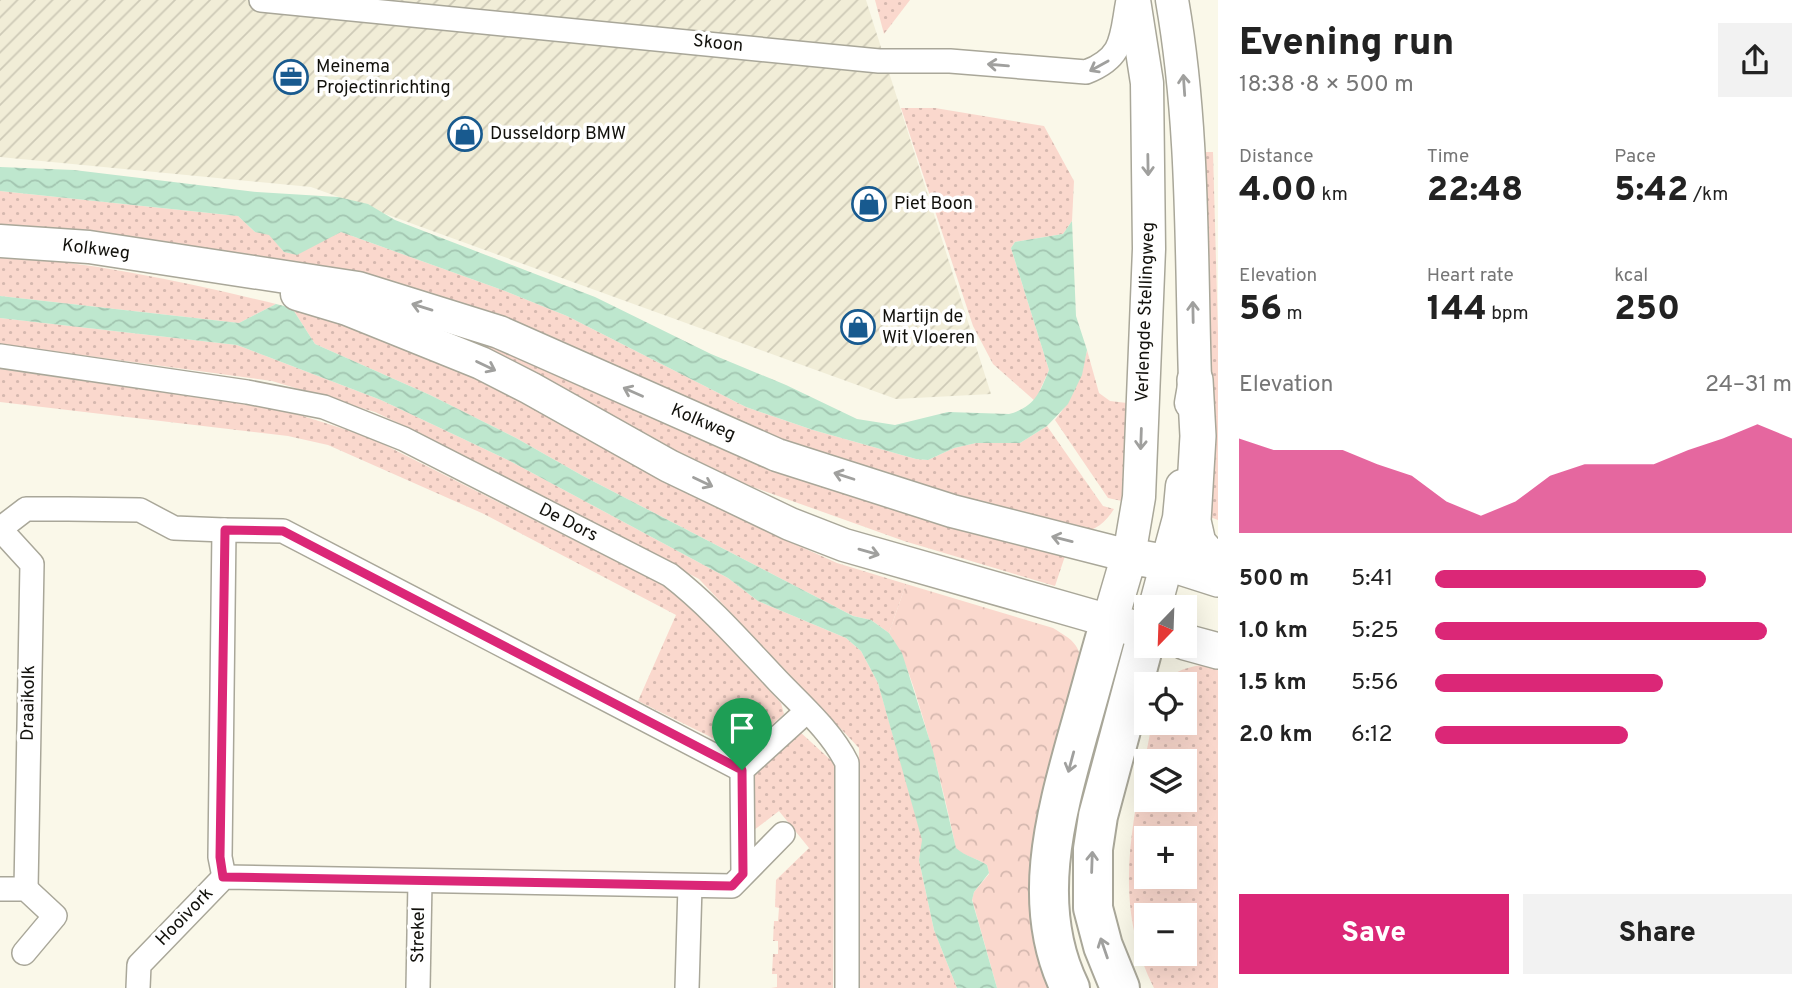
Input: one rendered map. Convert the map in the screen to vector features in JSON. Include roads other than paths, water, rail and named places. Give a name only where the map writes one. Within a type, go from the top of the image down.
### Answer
[{"type":"highway","points":[[1070,988],[1055,951],[1048,879],[1063,790],[1110,621]]},
{"type":"highway","points":[[1120,988],[1103,946],[1093,908],[1093,849],[1098,816],[1140,658]]},
{"type":"main road","points":[[1195,380],[1198,436],[1193,521],[1198,543],[1218,566]]},
{"type":"main road","name":"Kolkweg","points":[[1129,555],[1168,563],[1218,579]]},
{"type":"main road","name":"Verlengde Stellingweg","points":[[1110,621],[1129,555]]},
{"type":"main road","name":"Kolkweg","points":[[1110,621],[1134,630]]},
{"type":"main road","points":[[1197,645],[1218,651]]},
{"type":"street","name":"Skoon","points":[[261,0],[879,61],[950,61],[1086,72],[1103,66],[1113,57],[1121,40],[1128,0]]},
{"type":"street","name":"Verlengde Stellingweg","points":[[1129,555],[1139,497],[1149,249],[1147,83],[1134,0]]},
{"type":"street","points":[[1159,595],[1179,518],[1186,435],[1195,380],[1186,120],[1182,56],[1172,0]]},
{"type":"street","name":"Kolkweg","points":[[0,241],[89,247],[346,286],[430,309],[499,332],[777,455],[952,511],[1129,555]]},
{"type":"street","name":"Kolkweg","points":[[191,264],[347,309],[481,363],[669,466],[812,533],[845,545],[1110,621]]},
{"type":"street","name":"De Dors","points":[[0,356],[234,390],[324,407],[404,439],[670,575],[699,598],[807,711],[838,745],[847,763],[847,988]]},
{"type":"street","name":"Draaikolk","points":[[26,889],[32,564],[4,539],[26,509],[140,510],[174,528],[283,531],[742,770]]},
{"type":"street","points":[[223,877],[220,857],[225,530]]},
{"type":"street","points":[[743,874],[742,770],[807,711]]},
{"type":"street","name":"Hooivork","points":[[138,988],[139,965],[223,877],[732,886],[783,834]]},
{"type":"street","name":"Strekel","points":[[418,988],[420,881]]},
{"type":"street","points":[[687,988],[690,886]]},
{"type":"street","points":[[0,889],[26,889],[55,916],[24,953]]},
{"type":"water","points":[[0,167],[74,170],[257,192],[338,197],[368,204],[395,220],[595,297],[711,354],[786,385],[857,419],[895,425],[948,412],[1009,414],[1031,403],[1049,370],[1011,248],[1015,242],[1063,234],[1072,221],[1076,316],[1087,350],[1082,375],[1068,404],[1047,426],[1020,443],[976,443],[954,448],[928,460],[916,459],[813,430],[746,407],[567,316],[341,232],[297,255],[284,252],[269,235],[255,232],[238,216],[0,191]]},
{"type":"water","points":[[0,296],[239,323],[276,304],[292,308],[315,344],[430,395],[853,616],[871,620],[889,633],[902,653],[933,751],[956,848],[987,865],[989,873],[974,892],[972,900],[997,988],[957,988],[934,930],[919,860],[922,840],[878,683],[861,651],[846,638],[758,601],[728,578],[510,461],[381,400],[237,345],[0,318]]},
{"type":"place","name":"Meinema Projectinrichting","points":[[291,77]]},
{"type":"place","name":"Dusseldorp BMW","points":[[465,134]]},
{"type":"place","name":"Piet Boon","points":[[869,204]]},
{"type":"place","name":"Martijn de Wit Vloeren","points":[[858,327]]}]
